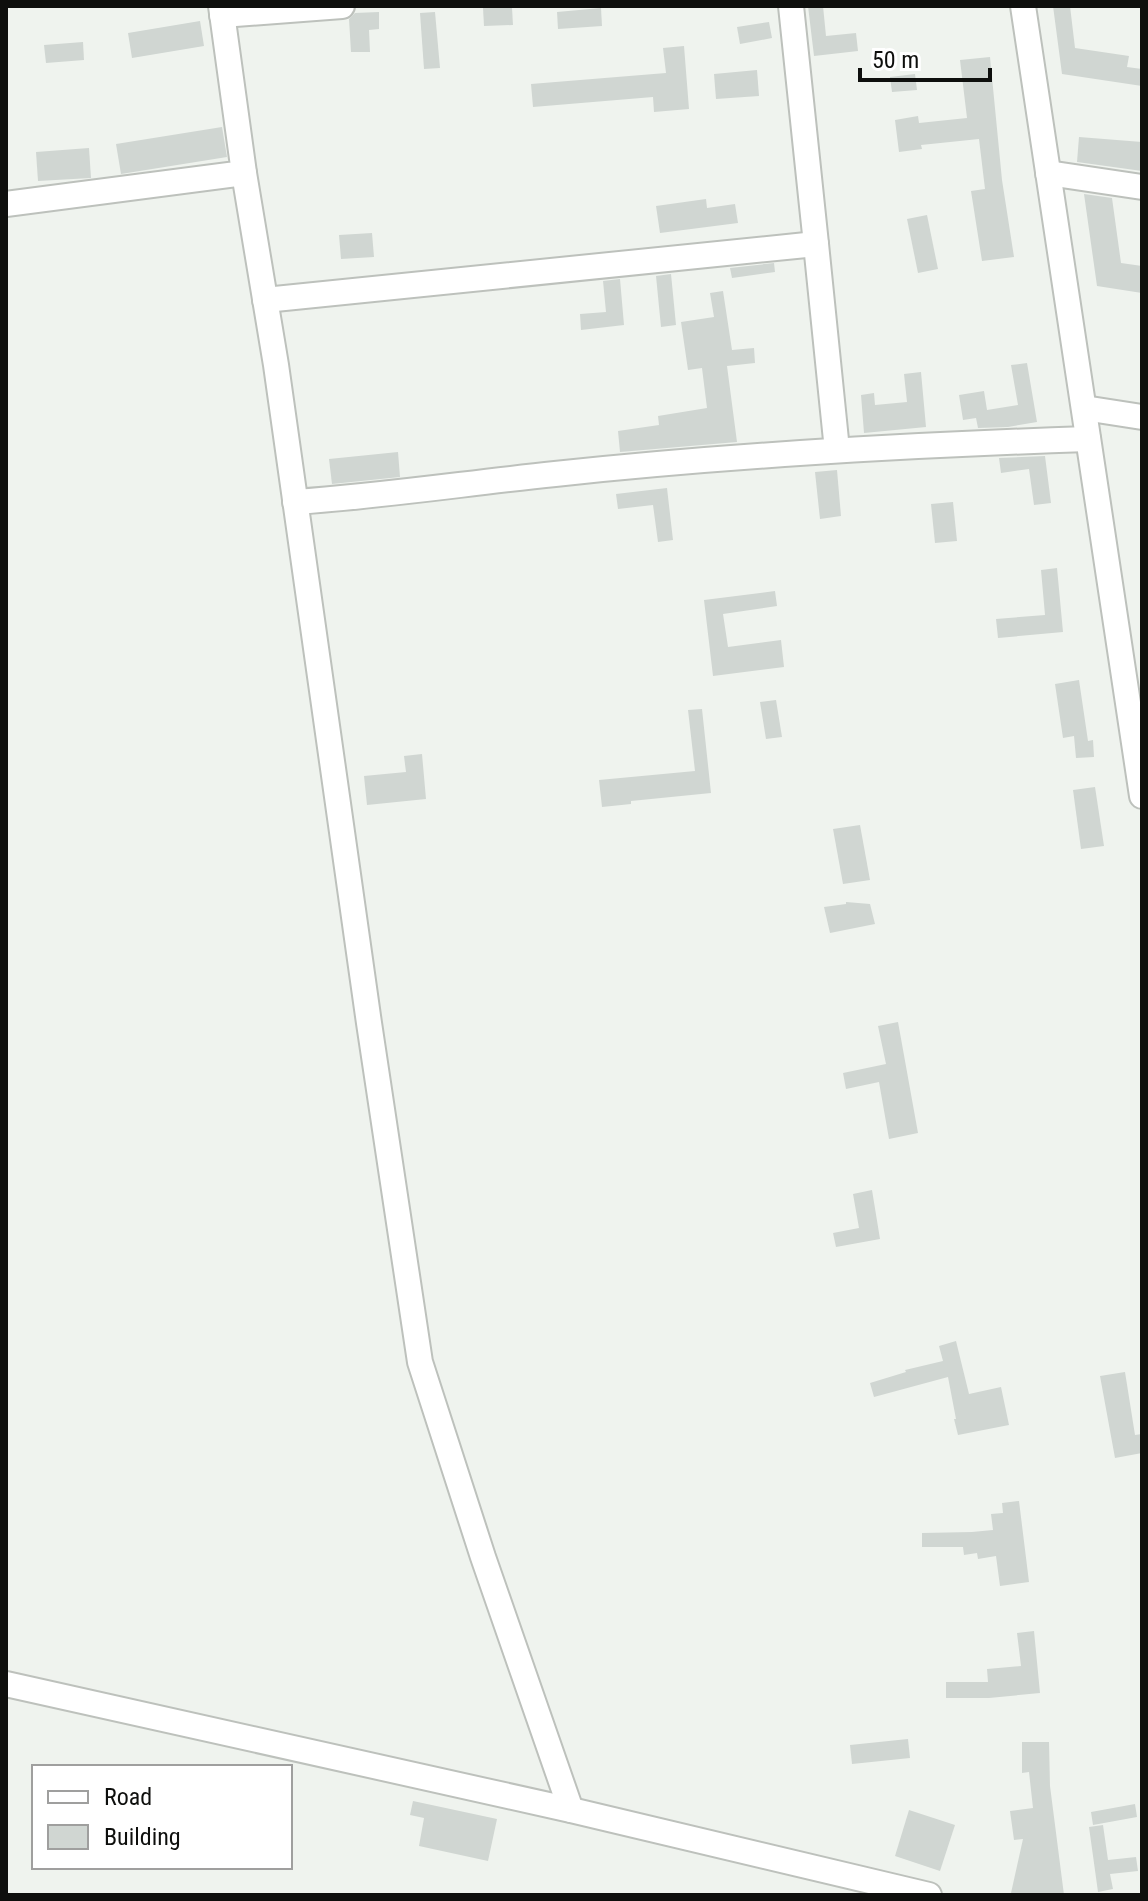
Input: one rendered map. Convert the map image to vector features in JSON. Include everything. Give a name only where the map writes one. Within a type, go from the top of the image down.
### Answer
[{"type":"street","points":[[342,6],[221,10],[420,1362],[483,1557],[571,1810]]},
{"type":"street","points":[[791,6],[837,450]]},
{"type":"street","points":[[1023,6],[1088,439],[1132,664],[1142,796]]},
{"type":"street","points":[[6,204],[244,173]]},
{"type":"street","points":[[1048,173],[1142,187]]},
{"type":"street","points":[[265,300],[816,244]]},
{"type":"street","points":[[1084,408],[1142,417]]},
{"type":"street","points":[[295,502],[555,474],[837,450],[1088,439]]},
{"type":"street","points":[[6,1684],[571,1810],[929,1895]]},
{"type":"building","points":[[808,6],[823,6],[826,36],[856,33],[858,51],[814,56]]},
{"type":"building","points":[[1053,6],[1070,6],[1075,48],[1129,56],[1127,67],[1142,69],[1142,86],[1062,74]]},
{"type":"building","points":[[483,8],[512,8],[513,25],[484,26]]},
{"type":"building","points":[[601,8],[602,26],[558,29],[557,12]]},
{"type":"building","points":[[379,12],[379,29],[369,30],[370,52],[351,52],[349,19],[355,13]]},
{"type":"building","points":[[435,12],[440,68],[424,69],[420,13]]},
{"type":"building","points":[[200,21],[204,46],[132,58],[128,33]]},
{"type":"building","points":[[769,22],[772,38],[740,44],[737,27]]},
{"type":"building","points":[[83,42],[84,60],[46,63],[44,45]]},
{"type":"building","points":[[684,46],[689,109],[654,112],[653,97],[533,107],[531,84],[666,73],[663,48]]},
{"type":"building","points":[[990,57],[1002,180],[1014,257],[982,261],[971,191],[985,189],[979,139],[921,145],[922,149],[899,152],[895,120],[918,116],[919,123],[967,118],[960,60]]},
{"type":"building","points":[[757,70],[759,96],[716,99],[714,74]]},
{"type":"building","points":[[915,74],[917,90],[892,92],[890,77]]},
{"type":"building","points":[[222,127],[227,157],[121,174],[116,144]]},
{"type":"building","points":[[1079,137],[1142,142],[1142,171],[1077,162]]},
{"type":"building","points":[[89,148],[91,178],[38,181],[36,152]]},
{"type":"building","points":[[1084,194],[1112,198],[1121,263],[1142,266],[1142,293],[1097,286]]},
{"type":"building","points":[[706,199],[707,208],[735,204],[738,223],[660,233],[656,206]]},
{"type":"building","points":[[927,215],[938,269],[918,273],[907,219]]},
{"type":"building","points":[[372,233],[374,257],[341,259],[339,235]]},
{"type":"building","points":[[774,263],[775,272],[732,278],[730,268]]},
{"type":"building","points":[[671,274],[676,325],[661,327],[656,276]]},
{"type":"building","points":[[620,279],[624,325],[581,330],[580,314],[606,312],[603,281]]},
{"type":"building","points":[[723,291],[732,350],[754,348],[755,363],[727,366],[737,442],[620,452],[618,431],[659,425],[658,416],[707,408],[702,368],[688,370],[681,322],[714,317],[710,293]]},
{"type":"building","points":[[1027,363],[1037,422],[978,428],[976,418],[963,420],[959,395],[984,391],[987,410],[1018,405],[1011,365]]},
{"type":"building","points":[[921,372],[926,427],[864,433],[861,395],[874,393],[875,405],[907,402],[904,374]]},
{"type":"building","points":[[398,452],[400,477],[332,484],[329,459]]},
{"type":"building","points":[[1045,456],[1051,503],[1034,505],[1029,469],[1001,473],[999,458]]},
{"type":"building","points":[[837,470],[841,516],[820,519],[815,472]]},
{"type":"building","points":[[667,488],[673,540],[658,542],[653,505],[618,509],[616,494]]},
{"type":"building","points":[[953,502],[957,541],[935,543],[931,504]]},
{"type":"building","points":[[1057,568],[1063,632],[998,638],[996,619],[1045,615],[1041,570]]},
{"type":"building","points":[[775,591],[777,606],[723,614],[728,647],[781,640],[784,667],[713,676],[704,600]]},
{"type":"building","points":[[1079,680],[1088,741],[1093,740],[1094,757],[1076,758],[1074,736],[1063,738],[1055,684]]},
{"type":"building","points":[[776,700],[782,737],[766,739],[760,702]]},
{"type":"building","points":[[702,709],[711,793],[602,807],[599,780],[695,771],[688,710]]},
{"type":"building","points":[[422,754],[426,799],[367,805],[364,776],[406,772],[404,756]]},
{"type":"building","points":[[1095,787],[1104,846],[1081,849],[1073,790]]},
{"type":"building","points":[[860,825],[870,880],[843,884],[833,829]]},
{"type":"building","points":[[846,902],[870,904],[875,924],[830,933],[824,907]]},
{"type":"building","points":[[898,1022],[918,1133],[889,1139],[879,1082],[846,1089],[843,1073],[886,1064],[878,1026]]},
{"type":"building","points":[[872,1190],[880,1239],[836,1247],[833,1233],[859,1228],[853,1194]]},
{"type":"building","points":[[956,1341],[969,1394],[1001,1387],[1009,1425],[958,1435],[948,1377],[874,1397],[870,1383],[943,1361],[939,1346]]},
{"type":"building","points":[[1125,1372],[1135,1435],[1142,1434],[1142,1453],[1115,1458],[1100,1376]]},
{"type":"building","points":[[1019,1501],[1029,1582],[1000,1586],[996,1556],[978,1559],[977,1553],[964,1555],[963,1547],[922,1547],[922,1533],[993,1530],[991,1514],[1003,1513],[1002,1503]]},
{"type":"building","points":[[1034,1631],[1040,1693],[946,1698],[946,1682],[988,1682],[987,1669],[1021,1666],[1017,1633]]},
{"type":"building","points":[[908,1739],[910,1758],[852,1764],[850,1745]]},
{"type":"building","points":[[1022,1742],[1049,1742],[1050,1786],[1064,1895],[1011,1893],[1023,1839],[1014,1840],[1010,1811],[1033,1808],[1029,1772],[1022,1773]]},
{"type":"building","points":[[413,1801],[497,1819],[488,1861],[419,1846],[424,1818],[410,1815]]},
{"type":"building","points":[[1135,1804],[1137,1817],[1093,1825],[1091,1812]]},
{"type":"building","points":[[909,1810],[955,1825],[940,1871],[895,1856]]},
{"type":"building","points":[[1103,1825],[1108,1860],[1136,1857],[1138,1871],[1110,1874],[1113,1889],[1098,1892],[1089,1827]]}]
